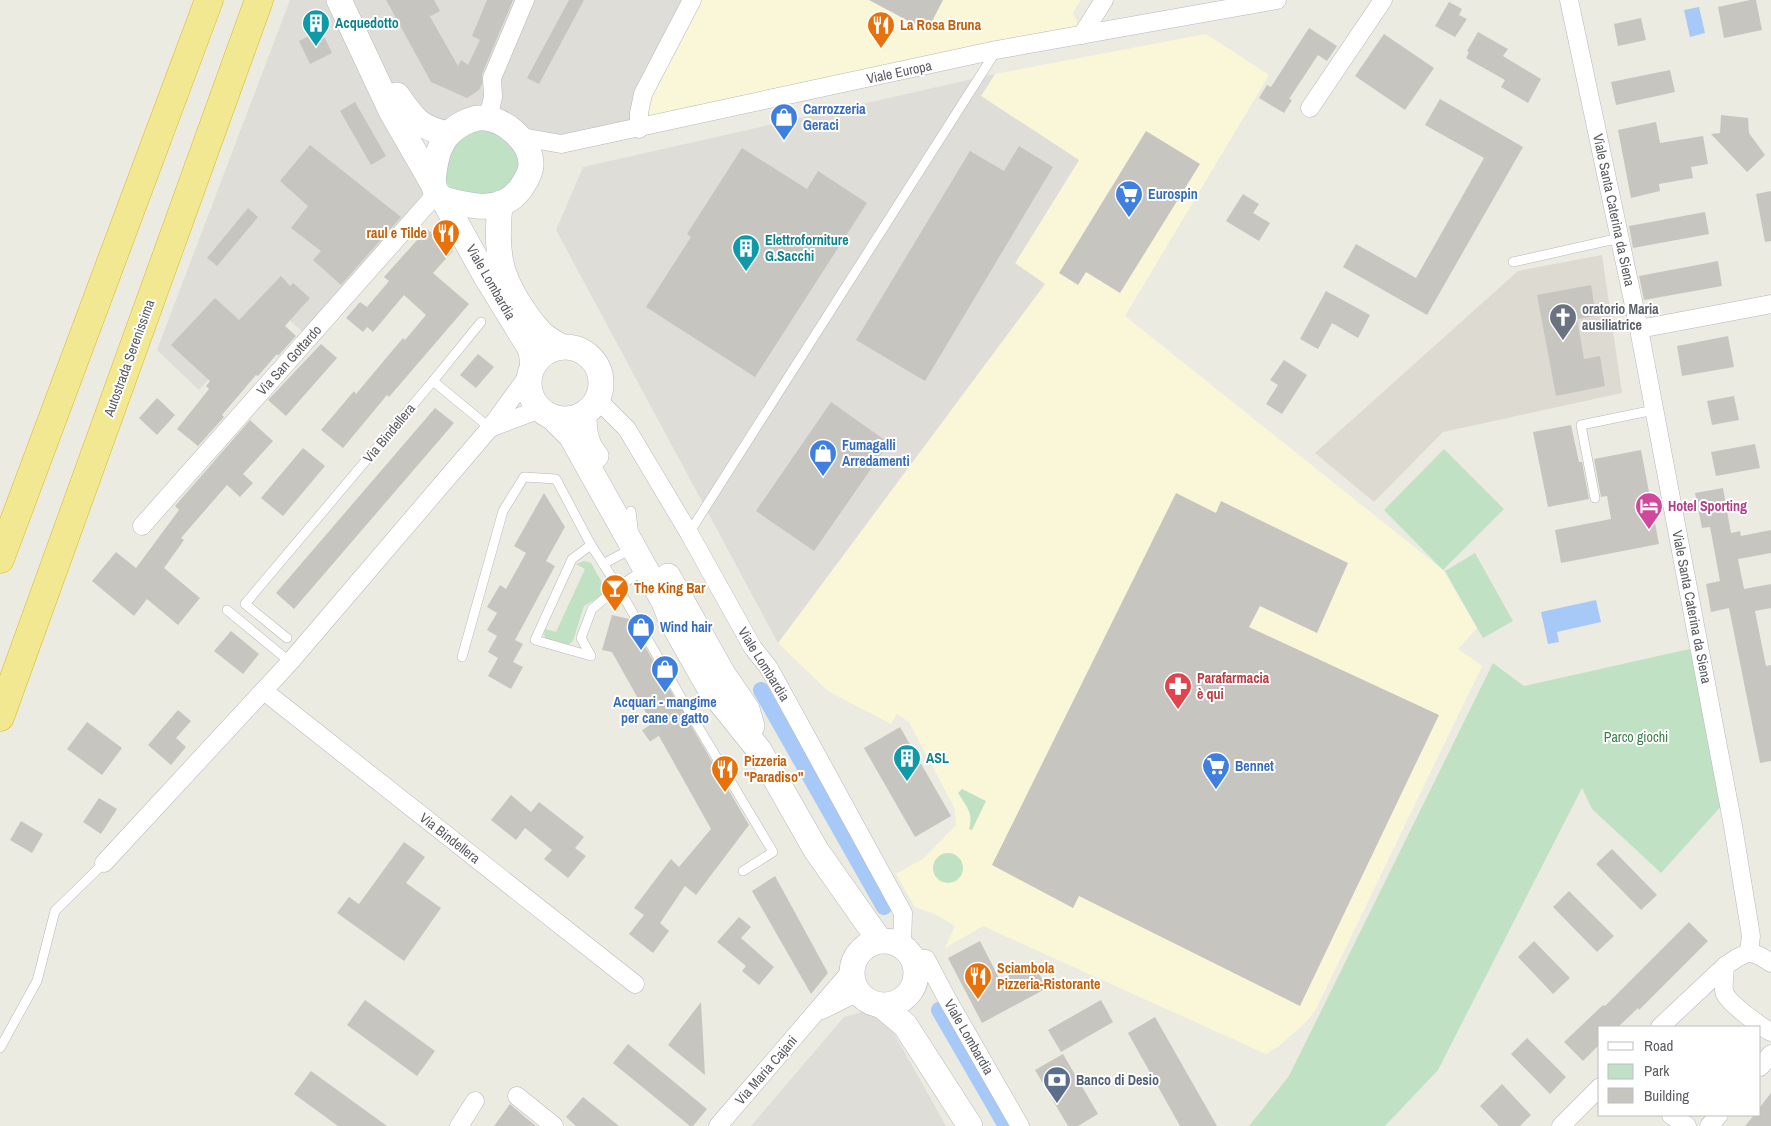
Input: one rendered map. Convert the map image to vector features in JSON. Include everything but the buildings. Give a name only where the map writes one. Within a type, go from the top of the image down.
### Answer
[{"type":"highway","points":[[0,559],[209,0]]},
{"type":"highway","name":"Autostrada Serenissima","points":[[0,717],[259,0]]},
{"type":"main road","name":"Viale Lombardia","points":[[343,9],[415,120],[430,130],[448,134]]},
{"type":"main road","name":"Viale Lombardia","points":[[343,9],[391,111],[485,275],[531,350],[532,369]]},
{"type":"main road","points":[[479,118],[488,119],[505,125],[522,137],[530,153],[532,166],[517,194],[500,205],[481,207],[437,191],[434,169],[439,151],[448,134],[469,121],[479,118]]},
{"type":"main road","name":"Viale Lombardia","points":[[500,205],[498,234],[501,265],[513,292],[529,318],[544,335],[562,348]]},
{"type":"main road","points":[[562,348],[576,349],[588,356],[597,367],[601,380],[599,394],[592,407],[584,414],[568,419],[546,413],[532,398],[529,386],[532,369],[540,357],[550,350],[562,348]]},
{"type":"main road","name":"Viale Lombardia","points":[[546,413],[571,436],[646,569],[664,602],[671,620],[710,689],[759,750],[816,850],[881,953]]},
{"type":"main road","name":"Viale Lombardia","points":[[584,414],[584,431],[591,450],[602,464],[631,511],[723,674],[747,709],[759,750]]},
{"type":"main road","points":[[882,1006],[896,1003],[908,994],[916,976],[915,967],[881,953],[854,987],[869,1002],[882,1006],[905,1026],[971,1126]]},
{"type":"main road","points":[[908,994],[971,1126]]},
{"type":"street","points":[[488,119],[493,97],[492,78],[525,0]]},
{"type":"street","points":[[639,128],[639,113],[643,94],[692,0]]},
{"type":"street","points":[[1082,35],[1104,0]]},
{"type":"street","name":"Viale Europa","points":[[522,137],[561,144],[996,50],[1082,35],[1214,6],[1277,0]]},
{"type":"street","points":[[1310,108],[1383,0]]},
{"type":"street","name":"Viale Santa Caterina da Siena","points":[[1569,0],[1639,330],[1739,862],[1751,936],[1749,952]]},
{"type":"street","name":"Via San Gottardo","points":[[142,526],[437,191]]},
{"type":"street","points":[[1639,330],[1771,304]]},
{"type":"street","points":[[104,863],[290,662],[490,428],[532,369]]},
{"type":"street","name":"Viale Lombardia","points":[[599,394],[602,404],[627,429],[689,533],[753,648],[769,668],[903,913],[881,953],[926,959],[1020,1126]]},
{"type":"street","points":[[490,428],[546,413]]},
{"type":"street","name":"Via Bindellera","points":[[264,691],[635,984]]},
{"type":"street","points":[[1661,1026],[1725,966],[1737,958],[1749,952],[1771,963]]},
{"type":"street","name":"Via Maria Cajani","points":[[718,1126],[814,1014],[881,953]]},
{"type":"street","points":[[1725,966],[1725,993],[1732,1002],[1761,1026]]},
{"type":"street","name":"Via Maria Cajani","points":[[814,1014],[859,994]]},
{"type":"street","points":[[1761,1066],[1771,1054]]},
{"type":"street","points":[[1560,1126],[1598,1089]]},
{"type":"street","points":[[517,1096],[554,1126]]},
{"type":"street","points":[[459,1126],[475,1101]]},
{"type":"street","points":[[1672,1116],[1687,1126]]},
{"type":"street","points":[[1709,1126],[1718,1116]]},
{"type":"lane","points":[[689,533],[996,50]]},
{"type":"lane","points":[[1513,262],[1620,238]]},
{"type":"lane","name":"Via Bindellera","points":[[288,638],[245,604],[481,322]]},
{"type":"lane","points":[[433,381],[490,428]]},
{"type":"lane","points":[[1595,498],[1581,425],[1654,410]]},
{"type":"lane","points":[[462,657],[503,511],[524,477],[556,479],[591,545],[618,587],[687,708],[773,852],[743,871]]},
{"type":"lane","name":"Viale Lombardia","points":[[631,511],[633,532],[646,551],[646,569]]},
{"type":"lane","points":[[591,545],[572,559],[535,640],[591,656],[581,638],[592,609],[618,587],[646,569]]},
{"type":"lane","points":[[603,564],[634,548]]},
{"type":"lane","points":[[227,610],[290,662]]},
{"type":"lane","points":[[0,1048],[37,981],[55,911],[104,863]]},
{"type":"shaded area","points":[[290,0],[336,0],[431,187],[305,334],[275,307],[199,390],[157,350]]},
{"type":"shaded area","points":[[342,0],[689,0],[636,127],[562,142],[459,123],[417,119],[386,74]]},
{"type":"shaded area","points":[[689,0],[1081,0],[1073,12],[1081,33],[636,127]]},
{"type":"shaded area","name":"Bennet","points":[[1206,34],[1269,75],[1125,316],[1443,570],[1477,628],[1458,649],[1482,666],[1315,1011],[1307,1021],[1279,1046],[1266,1054],[983,926],[945,948],[955,926],[937,915],[915,907],[896,874],[923,859],[956,825],[955,809],[909,722],[897,714],[891,724],[828,691],[778,643],[1044,285],[1015,264],[1079,160],[981,96],[995,74]]},
{"type":"shaded area","points":[[995,74],[981,96],[1079,160],[1015,263],[1045,284],[778,643],[556,230],[583,167]]},
{"type":"shaded area","points":[[1602,255],[1622,393],[1443,432],[1374,502],[1315,453],[1518,271]]},
{"type":"shaded area","points":[[872,1009],[891,1028],[946,1126],[751,1126],[844,1017]]},
{"type":"green space","points":[[487,129],[514,144],[521,165],[511,182],[501,193],[487,196],[458,192],[449,186],[445,177],[454,145],[458,140],[470,133]]},
{"type":"green space","points":[[1444,449],[1504,509],[1443,570],[1384,510]]},
{"type":"green space","points":[[1475,553],[1513,621],[1483,638],[1445,571]]},
{"type":"green space","points":[[584,561],[591,563],[605,588],[603,595],[584,606],[573,641],[567,646],[546,639],[544,635],[545,629],[556,632],[585,569],[576,564]]},
{"type":"green space","name":"Parco giochi","points":[[1694,648],[1724,803],[1661,873],[1592,809],[1582,788],[1438,1070],[1385,1126],[1249,1126],[1289,1076],[1493,663],[1524,686]]},
{"type":"green space","points":[[962,789],[986,801],[972,830],[969,829],[970,814],[958,793]]},
{"type":"green space","points":[[948,853],[954,854],[962,862],[962,874],[954,882],[948,883],[942,882],[934,874],[933,868],[934,862],[942,854]]},
{"type":"water","points":[[1699,7],[1705,33],[1690,37],[1684,10]]},
{"type":"water","points":[[1596,600],[1601,622],[1557,632],[1559,642],[1548,644],[1541,612]]},
{"type":"waterway","points":[[761,690],[884,907]]},
{"type":"waterway","points":[[939,1010],[1006,1126]]},
{"type":"tunnel","points":[[646,736],[687,708]]},
{"type":"place","name":"Acquedotto","points":[[316,47]]},
{"type":"place","name":"La Rosa Bruna","points":[[881,49]]},
{"type":"place","name":"Carrozzeria Geraci","points":[[784,141]]},
{"type":"place","name":"Eurospin","points":[[1129,218]]},
{"type":"place","name":"raul e Tilde","points":[[446,257]]},
{"type":"place","name":"Elettroforniture G.Sacchi","points":[[746,272]]},
{"type":"place","name":"oratorio Maria ausiliatrice","points":[[1563,341]]},
{"type":"place","name":"Fumagalli Arredamenti","points":[[823,477]]},
{"type":"place","name":"Hotel Sporting","points":[[1649,530]]},
{"type":"place","name":"The King Bar","points":[[615,612]]},
{"type":"place","name":"Wind hair","points":[[641,651]]},
{"type":"place","name":"Acquari - mangime per cane e gatto","points":[[665,693]]},
{"type":"place","name":"Parafarmacia è qui","points":[[1178,710]]},
{"type":"place","name":"ASL","points":[[907,782]]},
{"type":"place","name":"Bennet","points":[[1216,790]]},
{"type":"place","name":"Pizzeria \"Paradiso\"","points":[[725,793]]},
{"type":"place","name":"Sciambola Pizzeria-Ristorante","points":[[978,1000]]},
{"type":"place","name":"Banco di Desio","points":[[1057,1104]]}]
